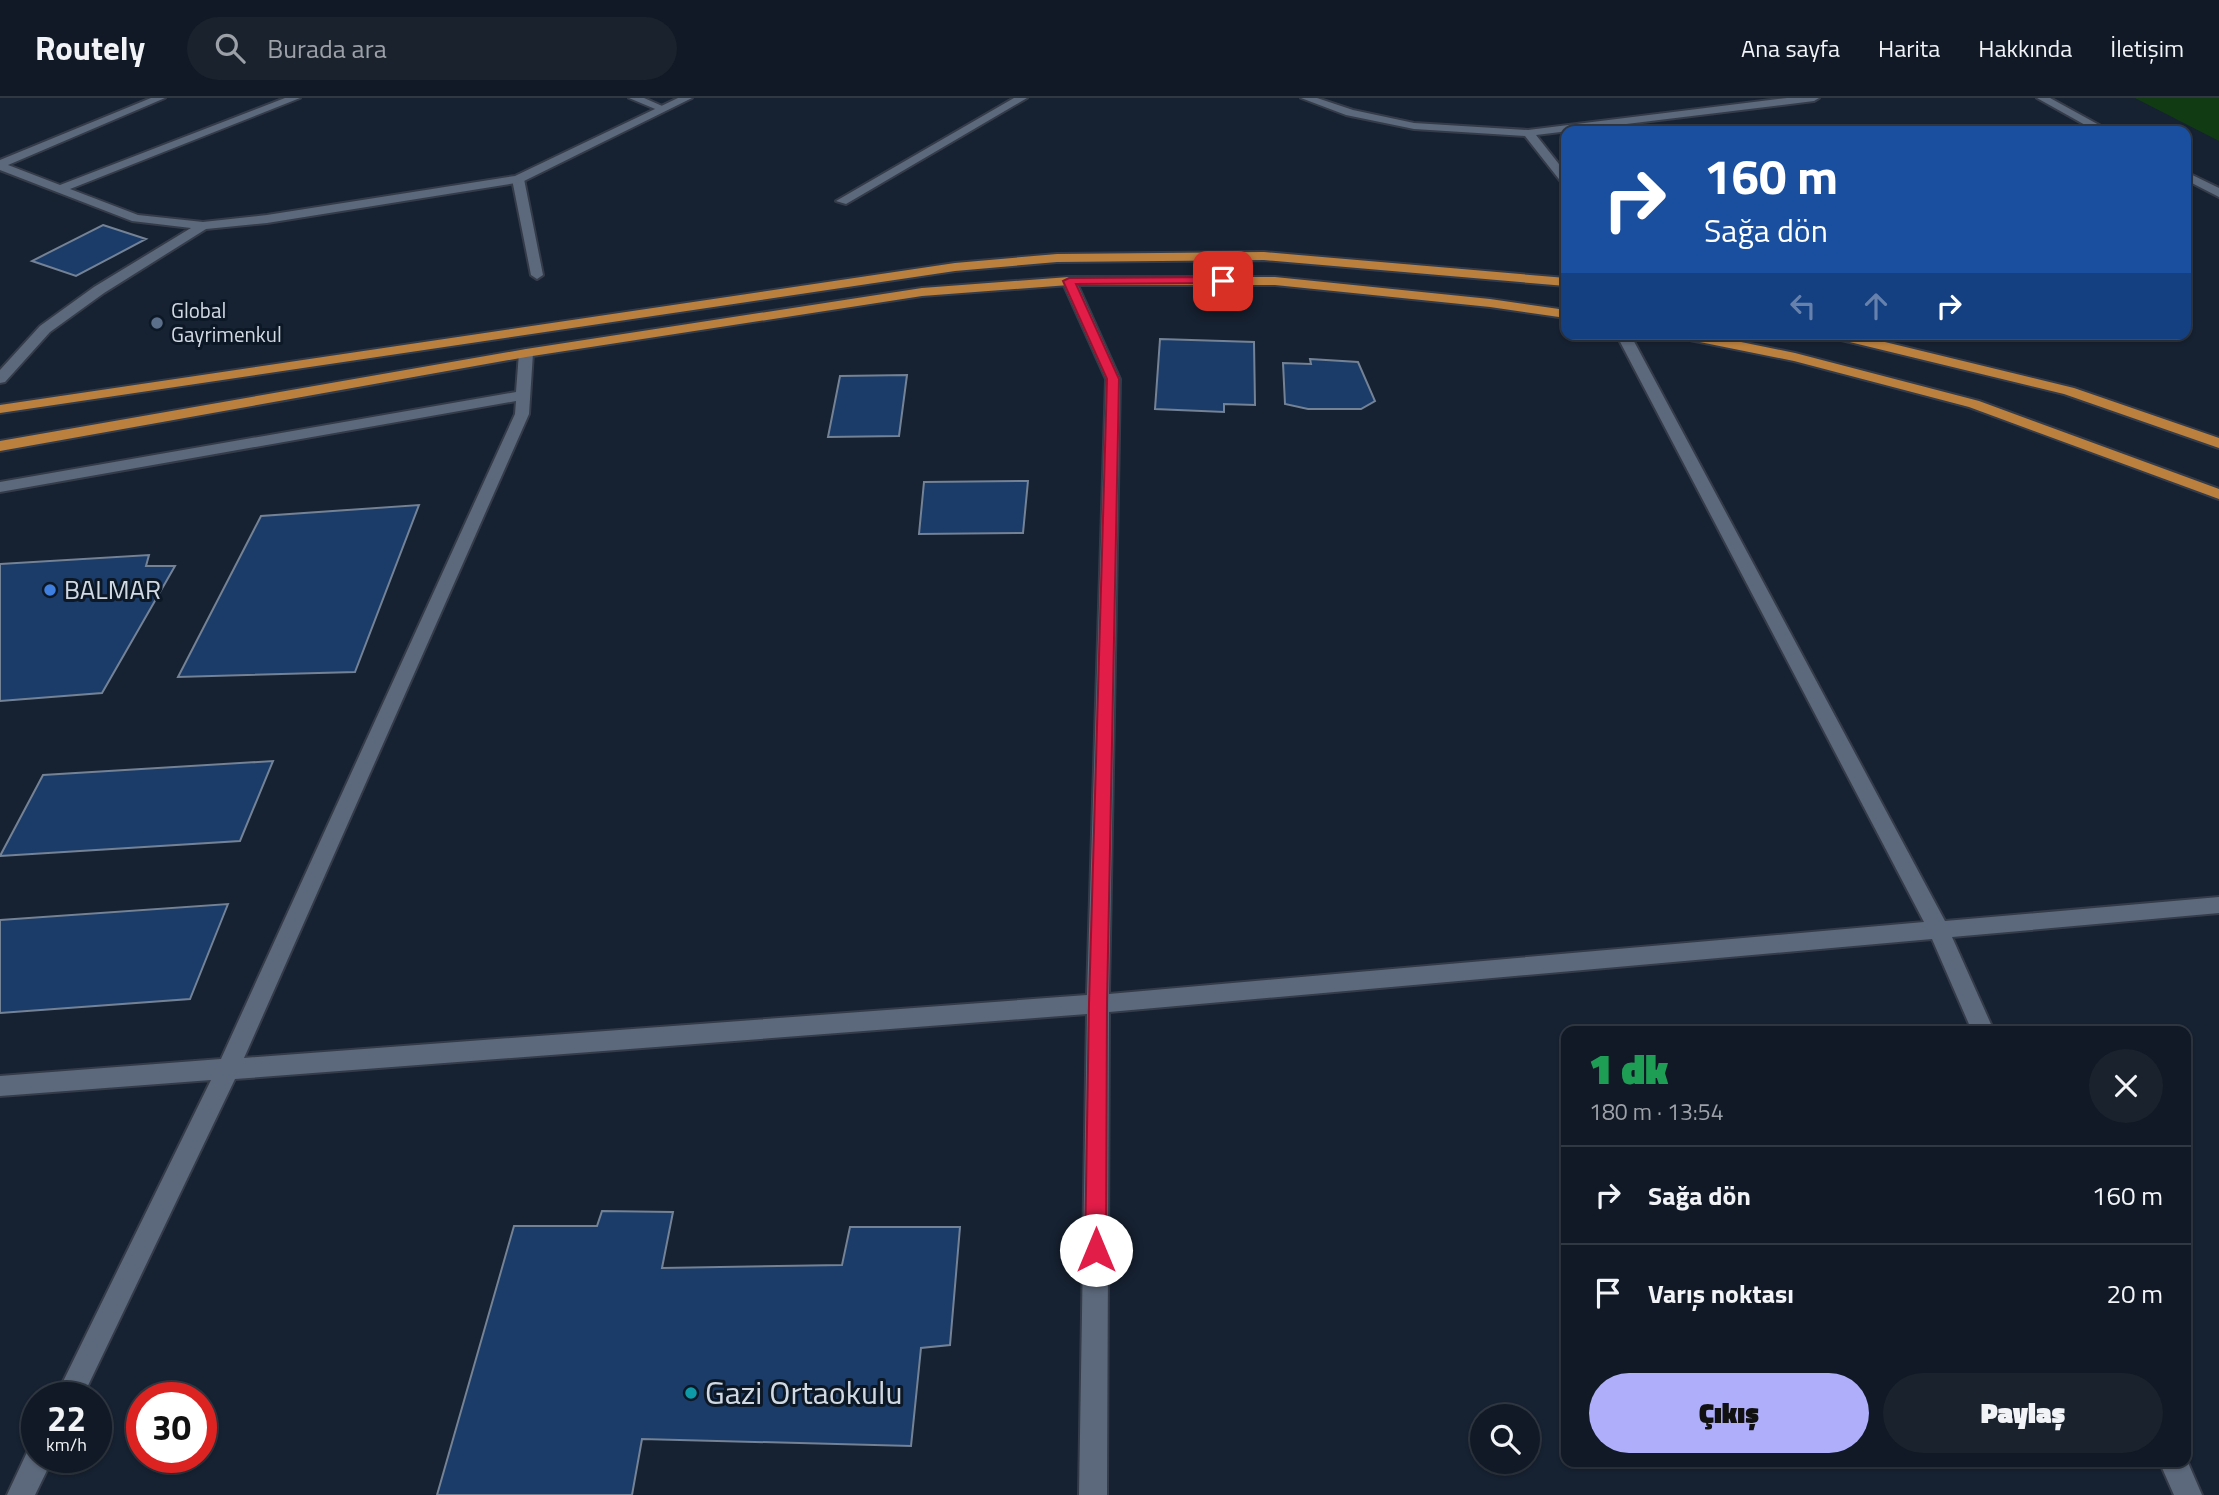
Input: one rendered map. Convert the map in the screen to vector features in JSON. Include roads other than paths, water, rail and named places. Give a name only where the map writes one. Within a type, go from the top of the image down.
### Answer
[{"type":"highway","points":[[0,409],[956,267],[1057,258],[1264,256],[1561,282]]},
{"type":"highway","points":[[0,446],[526,353],[922,292],[1069,281],[1275,281],[1490,303],[1561,313]]},
{"type":"highway","points":[[1710,340],[1795,357],[1974,404],[2219,494]]},
{"type":"highway","points":[[1860,340],[2069,391],[2219,443]]},
{"type":"street","points":[[0,165],[160,98]]},
{"type":"street","points":[[60,189],[295,98]]},
{"type":"street","points":[[634,98],[664,109]]},
{"type":"street","points":[[0,165],[136,218],[203,226],[267,219],[518,179],[687,98]]},
{"type":"street","points":[[842,201],[1022,98]]},
{"type":"street","points":[[1306,98],[1350,113],[1413,126],[1528,133],[1561,128]]},
{"type":"street","points":[[1576,126],[1747,101],[1814,98]]},
{"type":"street","points":[[2042,98],[2095,126]]},
{"type":"street","points":[[1528,133],[1561,174]]},
{"type":"street","points":[[2191,178],[2219,193]]},
{"type":"street","points":[[518,179],[537,275]]},
{"type":"street","points":[[0,379],[45,329],[99,290],[203,226]]},
{"type":"street","points":[[1069,281],[1113,379],[1098,1004],[1093,1495]]},
{"type":"street","points":[[1626,340],[1938,928],[1981,1026]]},
{"type":"street","points":[[76,1382],[229,1067],[522,414],[526,353]]},
{"type":"street","points":[[0,487],[523,395]]},
{"type":"street","points":[[0,1086],[1098,1004],[2219,905]]},
{"type":"street","points":[[2176,1467],[2188,1495]]},
{"type":"street","points":[[21,1495],[32,1473]]},
{"type":"place","name":"Global Gayrimenkul","points":[[157,323]]},
{"type":"place","name":"BALMAR","points":[[50,590]]},
{"type":"place","name":"Gazi Ortaokulu","points":[[691,1393]]}]
